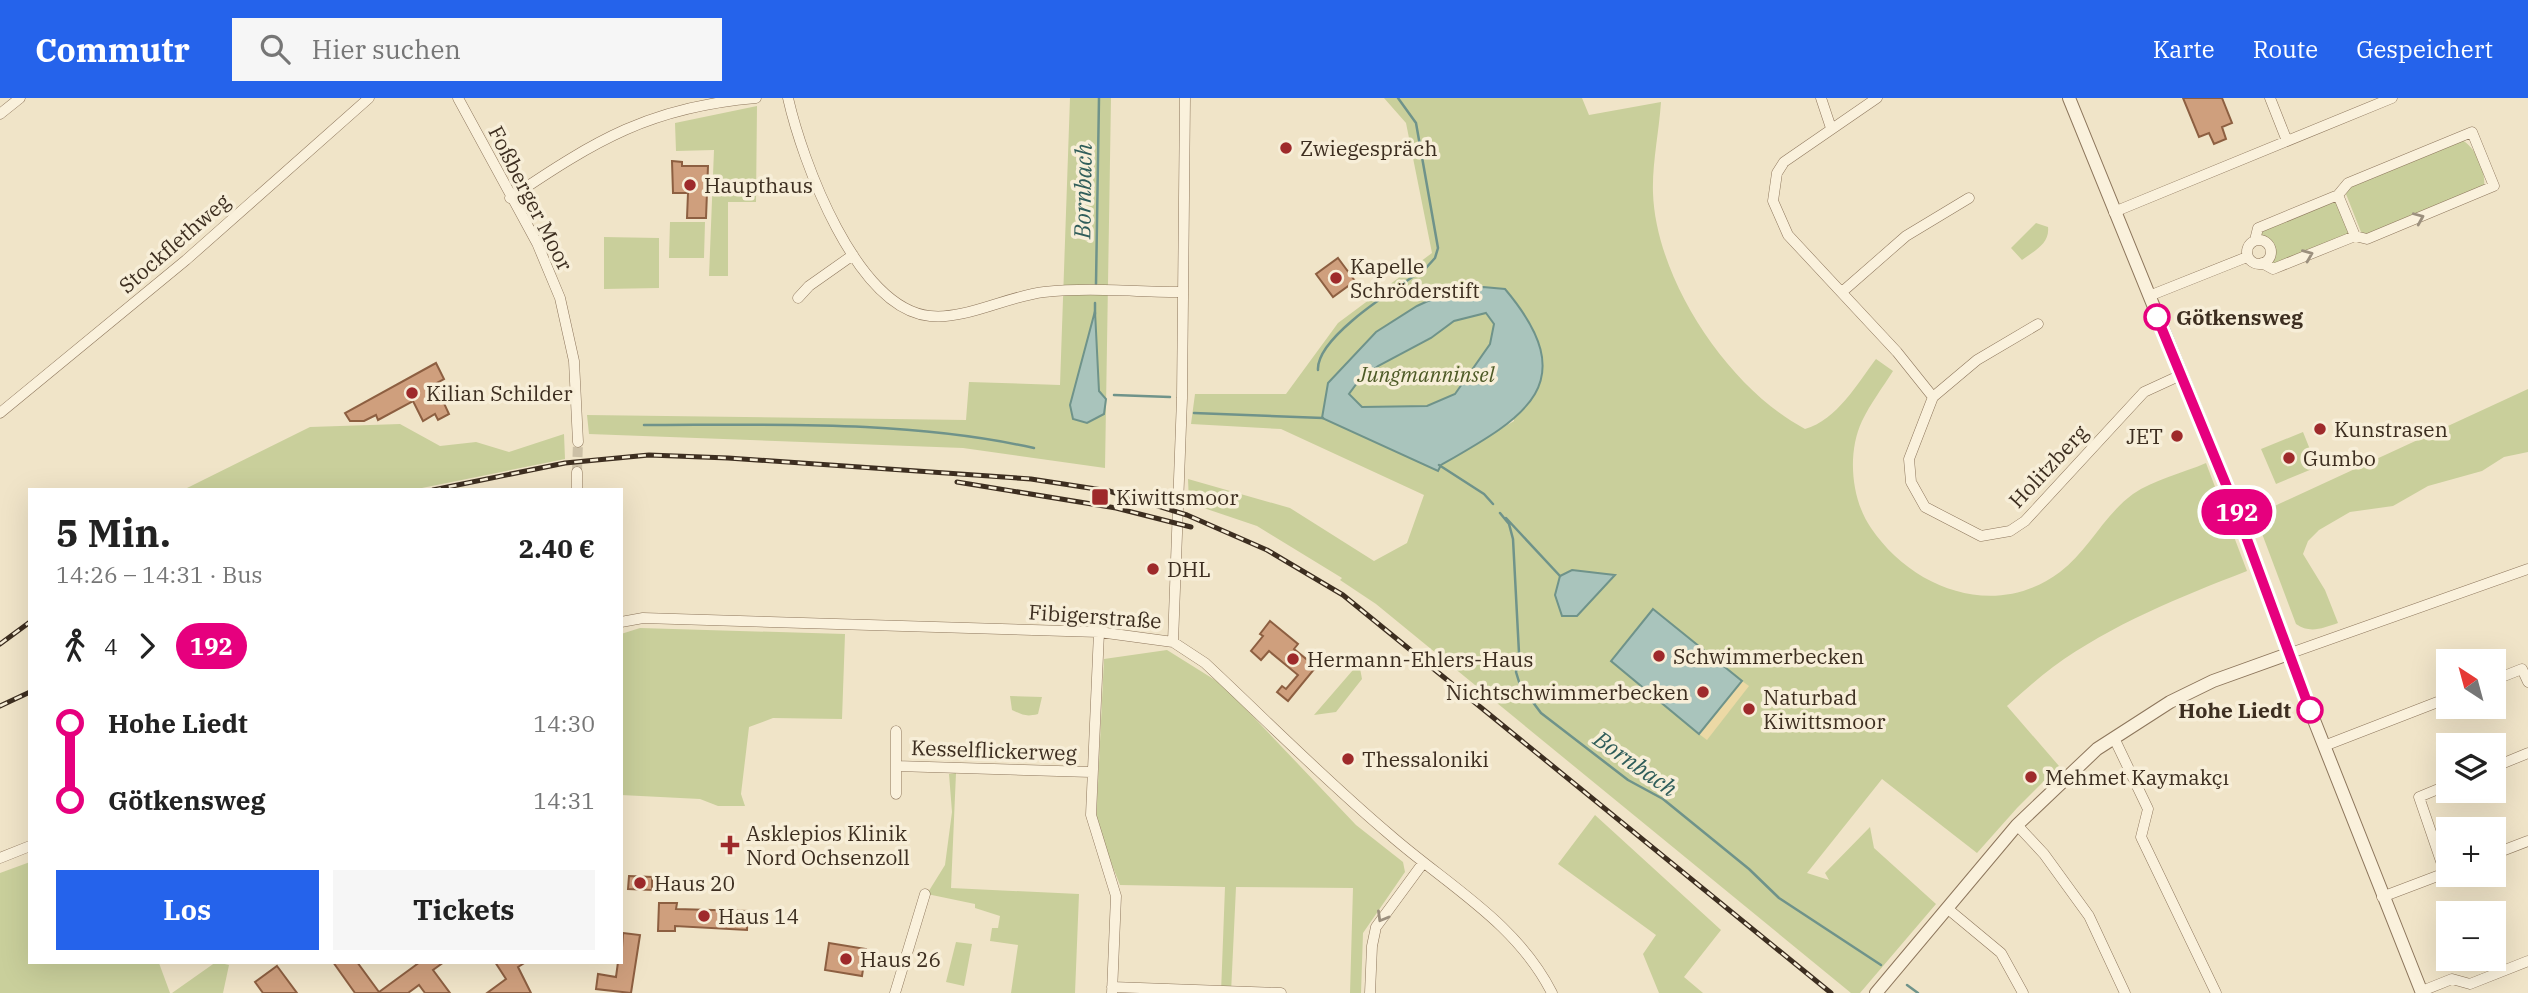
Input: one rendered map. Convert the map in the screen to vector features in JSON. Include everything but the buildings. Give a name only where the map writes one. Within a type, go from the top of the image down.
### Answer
[{"type":"street","points":[[0,114],[20,98]]},
{"type":"street","name":"Stockflethweg","points":[[0,414],[186,260],[369,98]]},
{"type":"street","name":"Foßberger Moor","points":[[458,98],[510,198],[537,243],[560,298],[574,361],[578,442]]},
{"type":"street","points":[[510,198],[623,129],[663,113],[711,102],[756,98]]},
{"type":"street","points":[[788,98],[799,145],[817,189],[853,255],[900,306],[928,316],[946,316],[1046,292],[1183,292]]},
{"type":"street","points":[[1173,642],[1183,292],[1185,98]]},
{"type":"street","points":[[1821,98],[1831,128]]},
{"type":"street","points":[[1877,98],[1784,162],[1777,173],[1773,201],[1788,235],[1914,370],[1933,397]]},
{"type":"street","points":[[2069,98],[2234,504],[2288,654],[2382,897],[2422,992],[2452,979],[2467,988],[2528,961]]},
{"type":"street","points":[[2270,98],[2287,141]]},
{"type":"street","points":[[2115,212],[2392,98]]},
{"type":"street","points":[[2255,240],[2258,228],[2338,195],[2347,183],[2472,132],[2494,186],[2367,239],[2355,236],[2273,270],[2252,262],[2247,257],[2248,244],[2255,240],[2263,240],[2271,248],[2270,256],[2262,264]]},
{"type":"street","points":[[2338,195],[2355,236]]},
{"type":"street","points":[[1842,292],[1906,236],[1969,198]]},
{"type":"street","points":[[798,298],[809,286],[853,255]]},
{"type":"street","points":[[2149,296],[2247,257]]},
{"type":"street","name":"Holitzberg","points":[[2038,324],[1977,360],[1933,397],[1909,459],[1915,493],[1925,507],[1937,516],[1981,536],[1995,536],[2010,531],[2025,521],[2144,392],[2181,375]]},
{"type":"street","points":[[578,472],[578,488]]},
{"type":"street","points":[[1876,993],[2017,825],[2065,776],[2114,738],[2161,707],[2213,681],[2528,569]]},
{"type":"street","name":"Fibigerstraße","points":[[623,622],[643,618],[694,619],[1099,632],[1154,637],[1173,642],[1205,663],[1361,810],[1508,930],[1525,949],[1552,993]]},
{"type":"street","points":[[1099,632],[1091,815],[1096,839],[1116,896],[1112,990],[1281,993]]},
{"type":"street","points":[[2506,675],[2522,669],[2528,682]]},
{"type":"street","points":[[2324,746],[2436,703]]},
{"type":"street","name":"Kesselflickerweg","points":[[896,794],[897,731]]},
{"type":"street","points":[[2114,738],[2148,809],[2141,837],[2216,993]]},
{"type":"street","points":[[2506,762],[2528,753]]},
{"type":"street","name":"Kesselflickerweg","points":[[896,766],[1091,772]]},
{"type":"street","points":[[2436,790],[2419,797],[2436,843]]},
{"type":"street","points":[[2017,825],[2044,854],[2089,916],[2125,993]]},
{"type":"street","points":[[2506,849],[2528,841]]},
{"type":"street","points":[[0,858],[28,847]]},
{"type":"street","points":[[1370,993],[1372,946],[1376,927],[1423,863]]},
{"type":"street","points":[[2382,897],[2436,877]]},
{"type":"street","points":[[895,993],[925,894]]},
{"type":"street","points":[[1948,909],[2001,953],[2023,993]]},
{"type":"green space","points":[[1070,98],[1111,98],[1105,468],[963,448],[589,434],[587,415],[966,420],[969,382],[1060,385]],"holes":[[[1094,314],[1099,391],[1070,405]]]},
{"type":"green space","points":[[1384,98],[1582,98],[1589,115],[1661,102],[1653,193],[1657,226],[1667,261],[1682,295],[1724,360],[1777,411],[1805,429],[1827,418],[1837,409],[1876,359],[1893,371],[1869,408],[1857,434],[1853,461],[1855,490],[1864,516],[1889,550],[1909,568],[1932,582],[1983,596],[2009,594],[2035,586],[2070,563],[2113,512],[2133,494],[2206,463],[2247,571],[2172,601],[2099,638],[2053,667],[2007,706],[2059,766],[1977,853],[1882,779],[1807,873],[1829,880],[1825,873],[1870,827],[1874,848],[1936,904],[1860,993],[1851,993],[1376,604],[1340,580],[1342,578],[1257,526],[1189,503],[1188,479],[1290,508],[1374,561],[1407,543],[1424,495],[1281,429],[1191,424],[1195,394],[1286,394],[1338,323],[1432,253],[1406,123]],"holes":[[[1505,289],[1514,421],[1440,465],[1322,418],[1328,383]]]},
{"type":"green space","points":[[757,106],[756,202],[728,202],[728,276],[709,276],[714,150],[676,151],[675,123]]},
{"type":"green space","points":[[2462,140],[2472,148],[2479,160],[2484,187],[2366,235],[2361,232],[2346,194],[2349,187]]},
{"type":"green space","points":[[2337,198],[2352,233],[2273,266],[2266,263],[2272,249],[2270,243],[2256,238],[2260,231]]},
{"type":"green space","points":[[670,222],[705,222],[704,258],[669,258]]},
{"type":"green space","points":[[2036,223],[2048,227],[2048,233],[2040,246],[2022,260],[2011,248]]},
{"type":"green space","points":[[604,237],[659,238],[659,288],[604,289]]},
{"type":"green space","name":"Jungmanninsel","points":[[1486,313],[1494,324],[1490,344],[1455,394],[1428,406],[1362,407],[1349,394],[1360,379],[1378,366],[1431,338],[1454,321]]},
{"type":"green space","points":[[2528,389],[2528,452],[2504,457],[2482,471],[2428,486],[2393,506],[2350,512],[2319,530],[2308,541],[2303,554],[2325,590],[2338,623],[2311,629],[2296,624],[2255,515]]},
{"type":"green space","points":[[400,424],[440,446],[476,442],[509,452],[564,434],[565,459],[422,488],[187,488],[310,427]]},
{"type":"green space","name":"Gumbo","points":[[2303,432],[2317,467],[2276,484],[2261,449]]},
{"type":"green space","points":[[640,628],[845,634],[842,719],[773,718],[749,727],[741,794],[745,806],[718,806],[700,799],[623,795],[623,633]]},
{"type":"green space","points":[[1167,650],[1223,685],[1356,825],[1403,862],[1405,872],[1363,933],[1361,993],[1350,993],[1353,888],[1236,887],[1231,993],[1221,993],[1225,887],[1120,885],[1096,825],[1104,659]]},
{"type":"green space","points":[[1359,663],[1362,679],[1336,712],[1314,715]]},
{"type":"green space","points":[[1010,696],[1042,697],[1038,714],[1025,715],[1012,710]]},
{"type":"green space","points":[[956,773],[951,888],[1079,894],[1075,993],[1011,993],[1018,945],[990,941],[992,928],[998,928],[1000,916],[975,908],[975,904],[927,894],[945,865],[952,812],[949,774]]},
{"type":"green space","points":[[1595,815],[1721,930],[1684,977],[1703,993],[1659,993],[1643,954],[1656,935],[1558,864]]},
{"type":"green space","points":[[28,863],[28,964],[159,964],[170,993],[0,993],[0,873]]},
{"type":"green space","points":[[956,942],[972,944],[964,986],[946,982]]},
{"type":"green space","points":[[213,964],[229,965],[223,993],[172,993]]},
{"type":"sand","points":[[1742,681],[1749,686],[1707,740],[1699,734]]},
{"type":"water","points":[[1454,289],[1505,289],[1529,322],[1541,350],[1542,374],[1534,395],[1519,413],[1498,431],[1441,465],[1438,471],[1322,418],[1328,383],[1376,332],[1417,306]],"holes":[[[1486,313],[1494,324],[1490,344],[1455,394],[1427,406],[1362,407],[1349,394],[1360,379],[1378,366],[1431,338],[1454,321]]]},
{"type":"water","points":[[1095,311],[1099,391],[1106,399],[1104,414],[1087,423],[1073,419],[1070,405]]},
{"type":"water","points":[[1572,570],[1615,575],[1577,616],[1562,616],[1555,595],[1560,576]]},
{"type":"water","points":[[1653,609],[1742,681],[1699,734],[1611,661]]},
{"type":"waterway","name":"Bornbach","points":[[1096,284],[1099,98]]},
{"type":"waterway","points":[[1318,370],[1321,357],[1330,342],[1380,299],[1426,268],[1435,258],[1438,248],[1416,123],[1398,98]]},
{"type":"waterway","name":"Bornbach","points":[[1095,303],[1095,314]]},
{"type":"waterway","name":"Bornbach","points":[[1114,395],[1170,397]]},
{"type":"waterway","name":"Bornbach","points":[[1194,413],[1323,418]]},
{"type":"waterway","points":[[644,425],[889,428],[986,439],[1034,448]]},
{"type":"waterway","name":"Bornbach","points":[[1439,465],[1484,494],[1493,504]]},
{"type":"waterway","name":"Bornbach","points":[[1500,513],[1509,524],[1513,539],[1519,653],[1516,672],[1520,685],[1541,713],[1628,780],[1663,799],[1749,869],[1779,898],[1881,965]]},
{"type":"waterway","points":[[1506,518],[1560,576]]},
{"type":"waterway","name":"Bornbach","points":[[1907,985],[1918,993]]},
{"type":"tunnel","points":[[577,472],[578,442]]},
{"type":"railway","points":[[443,488],[565,463],[649,455],[1031,479],[1109,491],[1187,515],[1267,550],[1343,595],[1831,993]]},
{"type":"railway","points":[[957,482],[1116,508],[1191,527]]},
{"type":"railway","points":[[0,644],[28,623]]},
{"type":"railway","points":[[0,706],[28,693]]},
{"type":"bus line","name":"192","points":[[2157,317],[2234,504],[2310,710]]},
{"type":"place","name":"Zwiegespräch","points":[[1286,148]]},
{"type":"place","name":"Haupthaus","points":[[690,185]]},
{"type":"place","name":"Kapelle Schröderstift","points":[[1336,278]]},
{"type":"place","name":"Götkensweg","points":[[2157,317]]},
{"type":"place","name":"Kilian Schilder","points":[[412,393]]},
{"type":"place","name":"Kunstrasen","points":[[2320,429]]},
{"type":"place","name":"JET","points":[[2177,436]]},
{"type":"place","name":"Gumbo","points":[[2289,458]]},
{"type":"place","name":"Kiwittsmoor","points":[[1100,497]]},
{"type":"place","name":"DHL","points":[[1153,569]]},
{"type":"place","name":"Schwimmerbecken","points":[[1659,656]]},
{"type":"place","name":"Hermann-Ehlers-Haus","points":[[1293,659]]},
{"type":"place","name":"Nichtschwimmerbecken","points":[[1703,692]]},
{"type":"place","name":"Naturbad Kiwittsmoor","points":[[1749,709]]},
{"type":"place","name":"Hohe Liedt","points":[[2310,710]]},
{"type":"place","name":"Thessaloniki","points":[[1348,759]]},
{"type":"place","name":"Mehmet Kaymakçı","points":[[2031,777]]},
{"type":"place","name":"Asklepios Klinik Nord Ochsenzoll","points":[[730,845]]},
{"type":"place","name":"Haus 20","points":[[640,883]]},
{"type":"place","name":"Haus 14","points":[[704,916]]},
{"type":"place","name":"Haus 26","points":[[846,959]]}]
